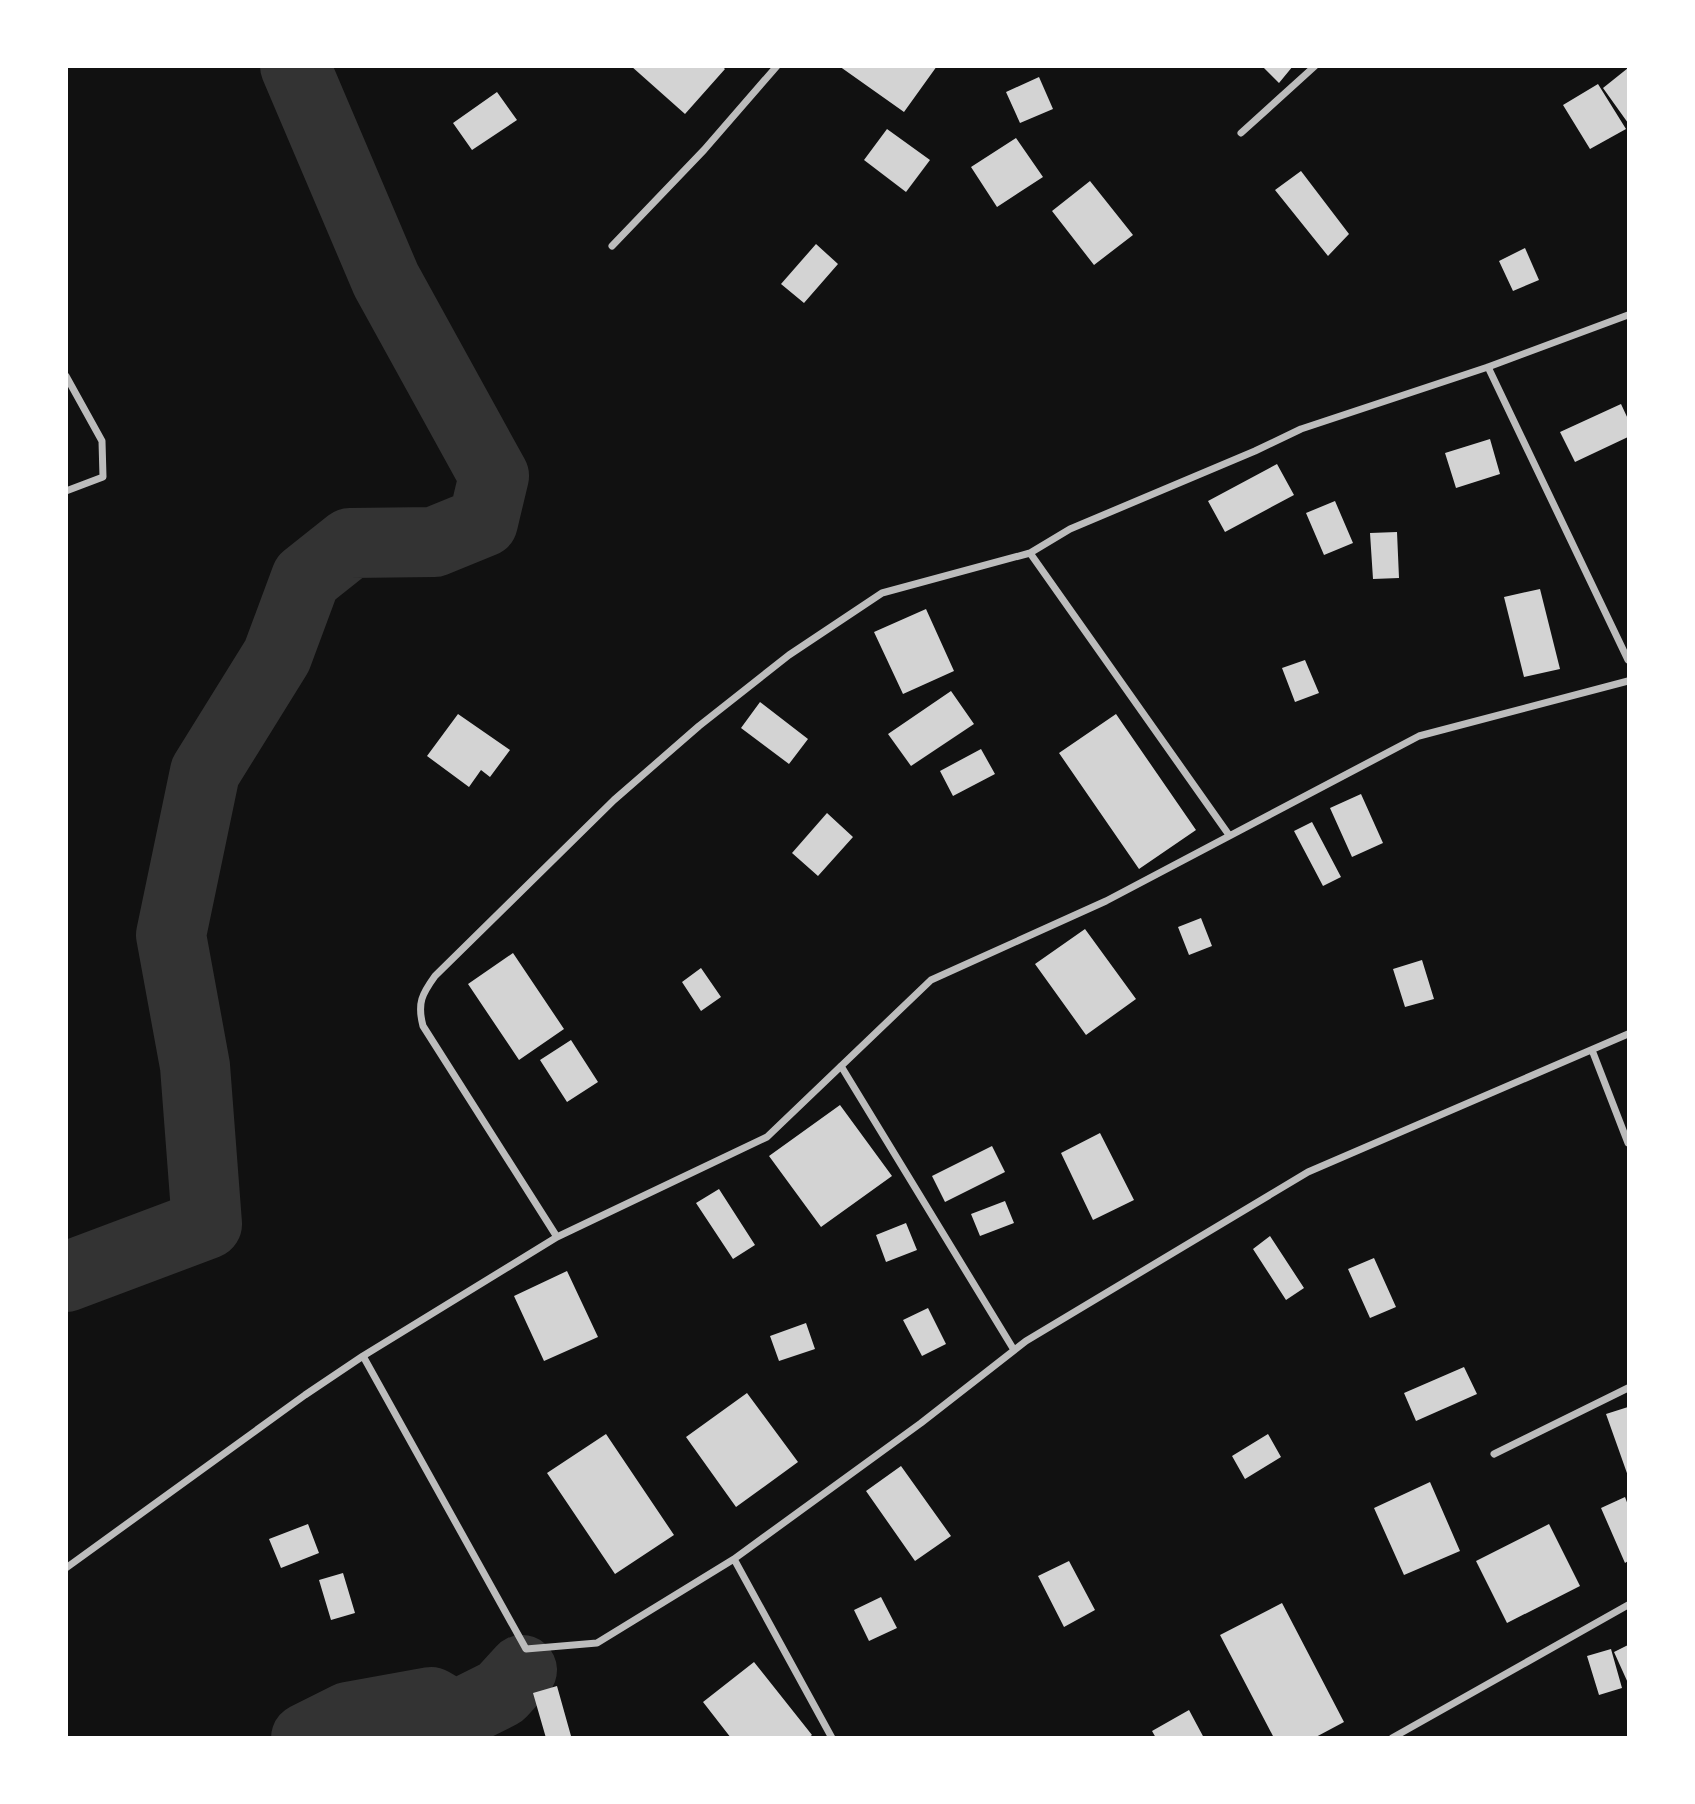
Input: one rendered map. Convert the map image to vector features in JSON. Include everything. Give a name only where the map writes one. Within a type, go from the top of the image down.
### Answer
[{"type":"street","points":[[765,66],[771,74]]},
{"type":"street","points":[[612,246],[704,150],[777,66]]},
{"type":"street","points":[[1241,133],[1315,66]]},
{"type":"street","points":[[557,1237],[423,1026],[420,1004],[435,976],[614,800],[699,726],[789,655],[882,593],[1030,553],[1070,529],[1301,429],[1488,367],[1629,315]]},
{"type":"street","points":[[1488,367],[1629,660]]},
{"type":"street","points":[[66,376],[102,441],[103,477],[66,491]]},
{"type":"street","points":[[1030,553],[1229,835]]},
{"type":"street","points":[[66,1568],[304,1395],[363,1356],[557,1237],[767,1137],[931,980],[1106,901],[1419,736],[1629,681]]},
{"type":"street","points":[[363,1356],[526,1649],[597,1643],[734,1559],[921,1423],[1026,1340],[1308,1172],[1629,1034]]},
{"type":"street","points":[[1591,1050],[1629,1143]]},
{"type":"street","points":[[841,1066],[1014,1350]]},
{"type":"street","points":[[1494,1454],[1629,1388]]},
{"type":"street","points":[[734,1559],[832,1738]]},
{"type":"street","points":[[1392,1738],[1629,1605]]},
{"type":"building","points":[[631,66],[722,66],[725,69],[685,114]]},
{"type":"building","points":[[839,66],[937,66],[904,112]]},
{"type":"building","points":[[1262,66],[1293,66],[1279,83]]},
{"type":"building","points":[[1628,68],[1628,123],[1603,88]]},
{"type":"building","points":[[1039,77],[1053,109],[1020,123],[1006,92]]},
{"type":"building","points":[[1598,84],[1626,129],[1590,149],[1563,105]]},
{"type":"building","points":[[497,92],[517,120],[472,150],[453,123]]},
{"type":"building","points":[[887,129],[930,160],[906,192],[864,160]]},
{"type":"building","points":[[1016,138],[1043,177],[997,207],[971,167]]},
{"type":"building","points":[[1301,171],[1349,234],[1328,256],[1275,190]]},
{"type":"building","points":[[1090,181],[1133,235],[1094,265],[1052,211]]},
{"type":"building","points":[[816,244],[838,264],[804,303],[781,284]]},
{"type":"building","points":[[1525,248],[1539,280],[1513,291],[1499,261]]},
{"type":"building","points":[[1621,404],[1628,419],[1628,437],[1575,462],[1560,432]]},
{"type":"building","points":[[1490,439],[1500,474],[1456,488],[1445,453]]},
{"type":"building","points":[[1277,464],[1294,495],[1225,532],[1208,501]]},
{"type":"building","points":[[1335,501],[1353,543],[1324,555],[1306,513]]},
{"type":"building","points":[[1397,532],[1399,578],[1373,579],[1370,533]]},
{"type":"building","points":[[1540,589],[1560,669],[1524,677],[1504,597]]},
{"type":"building","points":[[926,609],[954,671],[903,694],[874,632]]},
{"type":"building","points":[[1305,660],[1319,693],[1295,702],[1282,668]]},
{"type":"building","points":[[951,691],[974,724],[911,766],[888,734]]},
{"type":"building","points":[[760,702],[808,739],[789,764],[741,728]]},
{"type":"building","points":[[458,714],[510,750],[490,777],[481,770],[469,787],[427,756]]},
{"type":"building","points":[[1116,714],[1196,830],[1139,869],[1059,753]]},
{"type":"building","points":[[981,749],[995,774],[953,796],[940,771]]},
{"type":"building","points":[[1361,794],[1383,843],[1352,857],[1330,808]]},
{"type":"building","points":[[827,813],[853,837],[818,876],[792,853]]},
{"type":"building","points":[[1312,822],[1341,877],[1323,886],[1294,831]]},
{"type":"building","points":[[1201,918],[1212,946],[1189,955],[1178,927]]},
{"type":"building","points":[[1085,929],[1136,999],[1086,1035],[1035,964]]},
{"type":"building","points":[[513,953],[564,1029],[519,1060],[468,984]]},
{"type":"building","points":[[1422,960],[1434,999],[1405,1007],[1393,969]]},
{"type":"building","points":[[701,968],[721,997],[701,1011],[682,982]]},
{"type":"building","points":[[571,1040],[598,1082],[567,1102],[540,1060]]},
{"type":"building","points":[[840,1105],[892,1176],[821,1227],[769,1156]]},
{"type":"building","points":[[1100,1133],[1134,1200],[1093,1220],[1061,1153]]},
{"type":"building","points":[[992,1146],[1005,1172],[945,1202],[932,1176]]},
{"type":"building","points":[[719,1189],[755,1245],[733,1259],[696,1203]]},
{"type":"building","points":[[1005,1201],[1014,1223],[980,1236],[971,1214]]},
{"type":"building","points":[[906,1223],[917,1250],[886,1262],[876,1235]]},
{"type":"building","points":[[1270,1236],[1304,1288],[1286,1300],[1253,1249]]},
{"type":"building","points":[[1374,1258],[1396,1307],[1370,1318],[1348,1269]]},
{"type":"building","points":[[567,1271],[598,1337],[544,1361],[514,1296]]},
{"type":"building","points":[[928,1308],[946,1344],[922,1356],[903,1320]]},
{"type":"building","points":[[806,1323],[815,1349],[779,1361],[770,1336]]},
{"type":"building","points":[[1464,1367],[1477,1394],[1416,1421],[1404,1393]]},
{"type":"building","points":[[747,1393],[798,1462],[736,1507],[686,1437]]},
{"type":"building","points":[[1628,1407],[1628,1476],[1606,1414]]},
{"type":"building","points":[[606,1434],[674,1535],[615,1574],[547,1473]]},
{"type":"building","points":[[1268,1434],[1281,1457],[1245,1479],[1232,1456]]},
{"type":"building","points":[[901,1466],[951,1536],[915,1561],[866,1491]]},
{"type":"building","points":[[1430,1482],[1460,1551],[1404,1575],[1374,1508]]},
{"type":"building","points":[[1625,1497],[1628,1505],[1628,1561],[1625,1563],[1601,1508]]},
{"type":"building","points":[[308,1524],[319,1553],[281,1568],[269,1539]]},
{"type":"building","points":[[1549,1524],[1580,1586],[1507,1623],[1476,1561]]},
{"type":"building","points":[[1069,1561],[1095,1610],[1064,1627],[1038,1576]]},
{"type":"building","points":[[343,1573],[355,1613],[331,1620],[319,1580]]},
{"type":"building","points":[[881,1597],[897,1628],[869,1641],[854,1610]]},
{"type":"building","points":[[1282,1603],[1344,1722],[1314,1738],[1274,1738],[1220,1635]]},
{"type":"building","points":[[1628,1645],[1628,1683],[1614,1652]]},
{"type":"building","points":[[1611,1649],[1622,1688],[1599,1695],[1587,1656]]},
{"type":"building","points":[[754,1662],[812,1735],[808,1738],[731,1738],[703,1702]]},
{"type":"building","points":[[557,1686],[571,1736],[546,1738],[533,1693]]},
{"type":"building","points":[[1189,1710],[1204,1738],[1156,1738],[1152,1731]]},
{"type":"waterway","points":[[66,1277],[207,1224],[195,1066],[171,935],[205,772],[277,656],[306,578],[350,543],[434,542],[483,522],[494,476],[386,280],[295,66]]},
{"type":"waterway","points":[[306,1738],[348,1717],[431,1702],[455,1716],[501,1693],[522,1670]]}]
